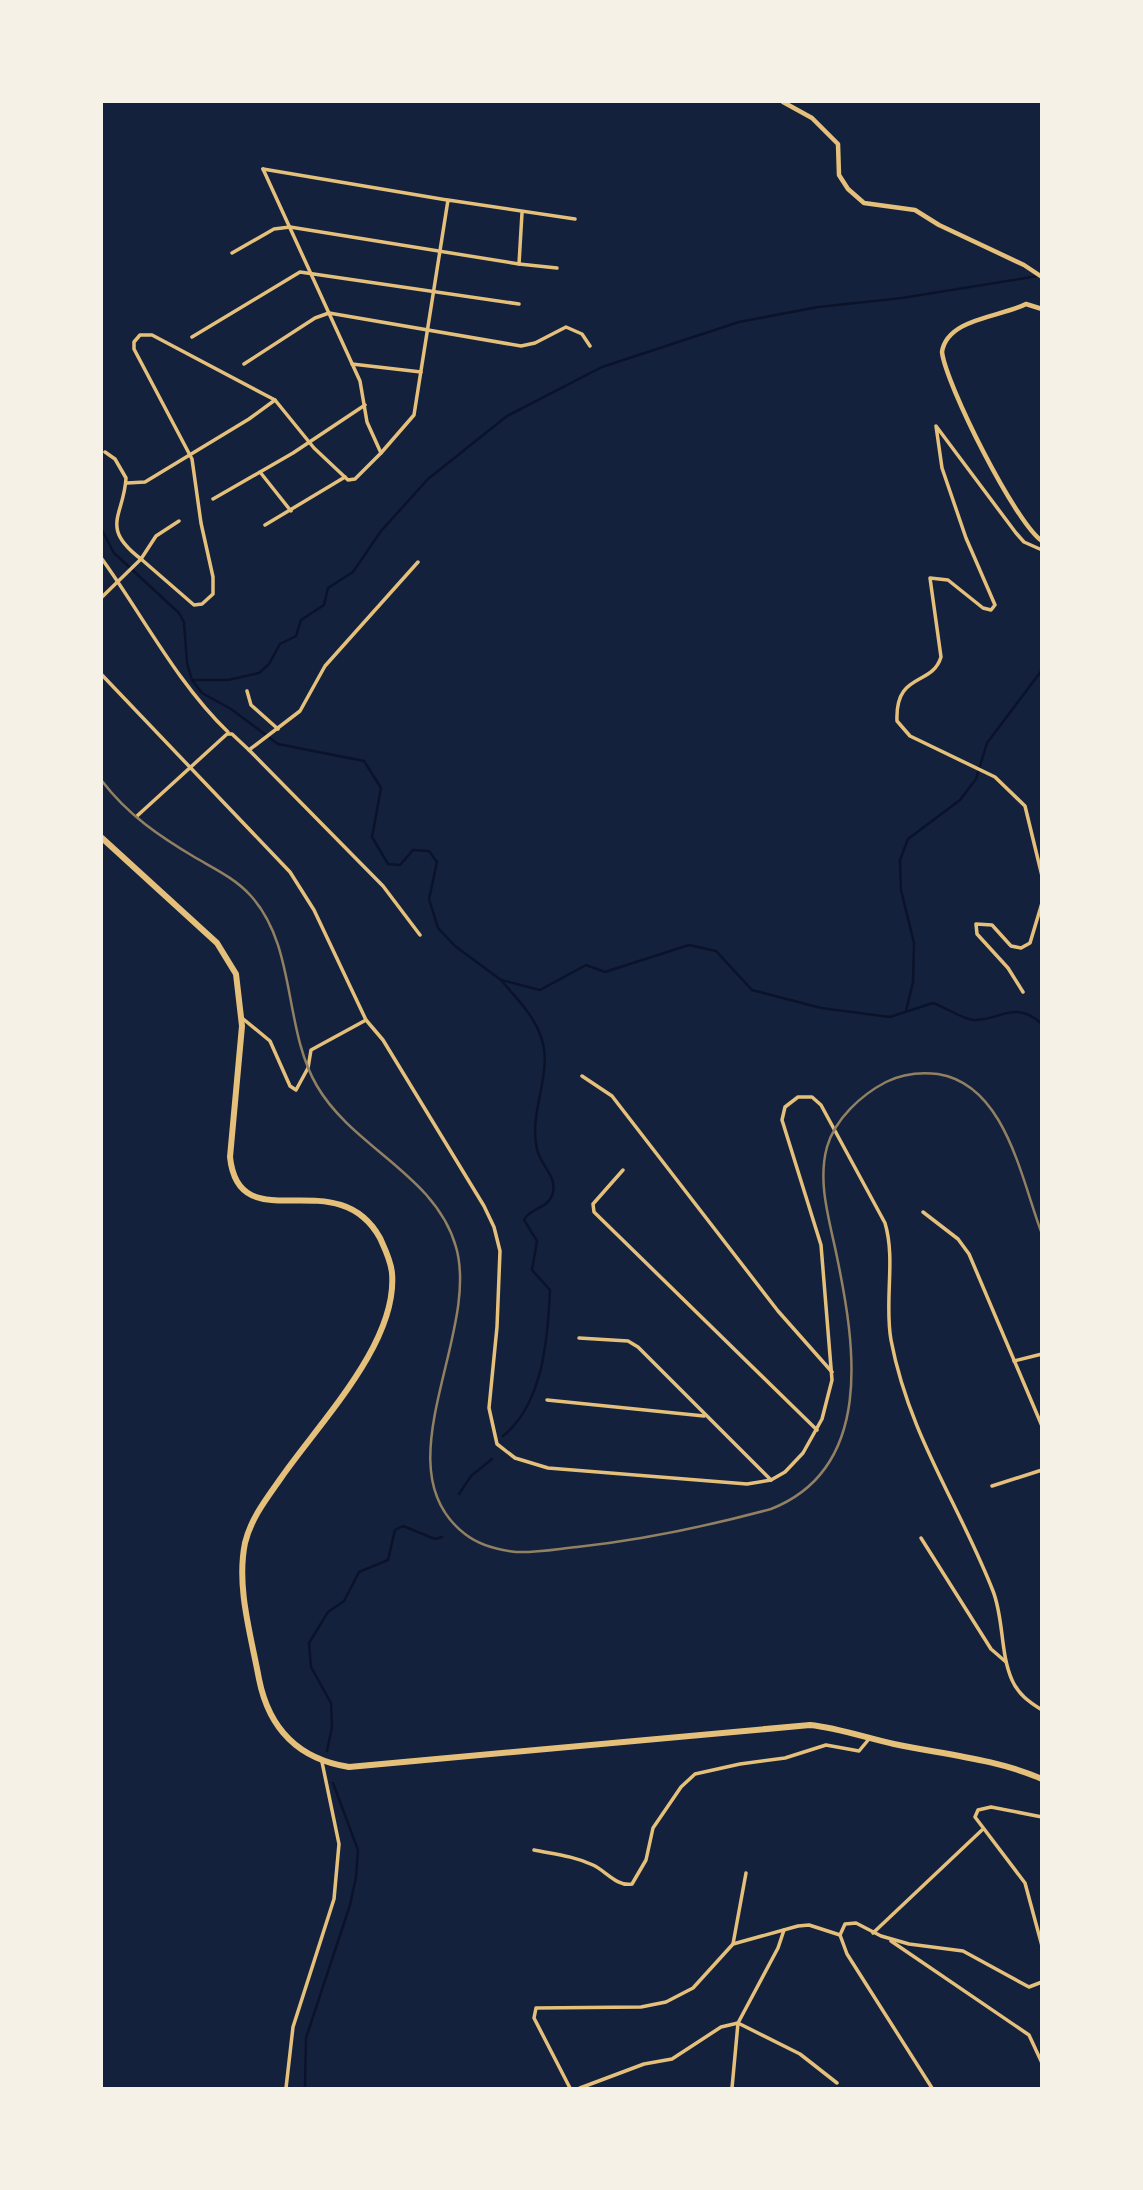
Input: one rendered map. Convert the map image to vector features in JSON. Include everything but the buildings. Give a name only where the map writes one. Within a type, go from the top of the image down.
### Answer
[{"type":"highway","points":[[102,838],[228,957],[240,992],[242,1018],[230,1157],[243,1191],[260,1200],[331,1201],[345,1205],[375,1231],[392,1269],[389,1312],[374,1344],[352,1380],[257,1513],[245,1544],[243,1591],[264,1701],[284,1735],[321,1762],[349,1767],[810,1725],[832,1727],[869,1739],[1017,1770],[1041,1779]]},
{"type":"street","points":[[783,102],[812,118],[838,144],[839,175],[848,189],[864,203],[915,210],[939,225],[1036,271],[1041,277]]},
{"type":"street","points":[[381,453],[367,422],[365,405],[352,364],[263,169],[522,214],[575,219]]},
{"type":"street","points":[[105,452],[121,469],[126,483],[116,512],[122,540],[194,605],[202,604],[213,594],[213,577],[190,456],[134,349],[134,342],[140,335],[152,335],[275,400],[309,442],[345,477],[355,479],[414,415],[448,200]]},
{"type":"street","points":[[519,264],[522,214]]},
{"type":"street","points":[[232,253],[274,229],[289,227],[557,268]]},
{"type":"street","points":[[192,337],[291,276],[311,272],[519,304]]},
{"type":"street","points":[[1041,309],[1026,304],[1016,310],[977,320],[946,341],[942,352],[970,422],[998,477],[1026,527],[1041,541]]},
{"type":"street","points":[[244,364],[315,318],[329,313],[521,346],[535,343],[566,327],[582,334],[590,346]]},
{"type":"street","points":[[352,364],[421,372]]},
{"type":"street","points":[[126,483],[145,482],[275,400]]},
{"type":"street","points":[[213,499],[365,405]]},
{"type":"street","points":[[1041,551],[1024,542],[1016,533],[936,426],[942,467],[966,538],[995,605],[991,610],[984,608],[948,580],[930,578],[941,657],[933,670],[906,687],[898,703],[898,721],[910,736],[995,778],[1025,806],[1041,876]]},
{"type":"street","points":[[260,472],[291,511]]},
{"type":"street","points":[[265,525],[345,477]]},
{"type":"street","points":[[102,597],[141,559],[156,536],[179,521]]},
{"type":"street","points":[[102,559],[176,670],[229,733],[383,886],[420,935]]},
{"type":"street","points":[[249,750],[300,711],[325,666],[418,562]]},
{"type":"street","points":[[102,675],[300,886],[366,1020],[383,1040],[495,1227],[500,1251],[489,1408],[497,1444],[515,1458],[548,1468],[747,1484],[771,1480],[792,1465],[817,1430],[827,1405],[832,1372],[821,1245],[782,1120],[789,1102],[805,1096],[821,1105],[885,1223],[890,1239],[887,1282],[891,1338],[913,1420],[994,1594],[1007,1663],[1017,1689],[1041,1710]]},
{"type":"street","points":[[247,691],[251,705],[276,730]]},
{"type":"street","points":[[136,816],[229,733]]},
{"type":"street","points":[[1023,992],[1008,968],[996,958],[975,929],[976,924],[992,925],[1011,946],[1021,948],[1030,943],[1041,903]]},
{"type":"street","points":[[242,1018],[270,1041],[290,1086],[296,1090],[308,1068],[311,1050],[366,1020]]},
{"type":"street","points":[[582,1076],[612,1096],[778,1311],[832,1372]]},
{"type":"street","points":[[623,1170],[593,1204],[594,1212],[817,1430]]},
{"type":"street","points":[[923,1212],[958,1239],[969,1254],[1041,1426]]},
{"type":"street","points":[[579,1338],[628,1341],[638,1347],[771,1480]]},
{"type":"street","points":[[1014,1361],[1041,1354]]},
{"type":"street","points":[[547,1399],[705,1416]]},
{"type":"street","points":[[992,1486],[1041,1470]]},
{"type":"street","points":[[921,1538],[991,1648],[1007,1663]]},
{"type":"street","points":[[534,1850],[571,1856],[593,1865],[617,1882],[632,1884],[646,1860],[657,1822],[681,1787],[695,1774],[740,1763],[785,1758],[826,1745],[859,1751],[869,1739]]},
{"type":"street","points":[[286,2088],[293,2026],[334,1899],[339,1844],[321,1762]]},
{"type":"street","points":[[1041,1817],[991,1807],[982,1808],[975,1817],[982,1830],[1025,1883],[1041,1946]]},
{"type":"street","points":[[873,1933],[982,1830]]},
{"type":"street","points":[[570,2088],[534,2018],[536,2008],[641,2007],[666,2002],[693,1988],[733,1944],[746,1873]]},
{"type":"street","points":[[932,2088],[847,1954],[840,1935],[845,1924],[856,1923],[890,1939],[963,1951],[1029,1987],[1041,1982]]},
{"type":"street","points":[[733,1944],[809,1925],[840,1935]]},
{"type":"street","points":[[732,2088],[738,2023],[778,1948],[784,1930]]},
{"type":"street","points":[[890,1939],[1029,2035],[1041,2063]]},
{"type":"street","points":[[580,2088],[644,2064],[672,2059],[721,2026],[738,2023],[800,2054],[837,2083]]},
{"type":"waterway","points":[[194,680],[228,680],[259,673],[269,664],[280,644],[296,636],[301,620],[324,605],[328,588],[353,572],[381,531],[428,479],[507,416],[602,367],[739,322],[818,307],[902,298],[1038,276]]},
{"type":"waterway","points":[[102,530],[114,553],[179,613],[184,622],[187,663],[192,680],[202,693],[231,709],[278,744],[364,761],[381,788],[372,837],[388,864],[400,865],[413,850],[429,851],[437,862],[429,899],[438,928],[455,946],[501,980],[540,990],[586,965],[605,972],[689,945],[716,951],[752,990],[821,1008],[890,1017],[933,1003],[974,1020],[1015,1012],[1023,1013],[1042,1024]]},
{"type":"waterway","points":[[906,1011],[913,982],[914,943],[901,890],[900,860],[908,839],[960,800],[976,779],[987,743],[1042,670]]},
{"type":"waterway","points":[[501,980],[529,1014],[541,1037],[545,1064],[535,1135],[539,1155],[554,1186],[548,1202],[524,1220],[537,1241],[532,1270],[550,1290],[541,1369],[527,1406],[503,1436]]},
{"type":"waterway","points":[[459,1494],[471,1476],[492,1459]]},
{"type":"waterway","points":[[327,1751],[332,1727],[331,1703],[311,1667],[309,1643],[328,1612],[344,1601],[359,1572],[388,1560],[395,1530],[403,1526],[435,1539],[442,1537]]},
{"type":"waterway","points":[[305,2088],[306,2038],[350,1905],[356,1877],[358,1850],[333,1783]]},
{"type":"railway","points":[[102,781],[122,804],[145,824],[182,850],[232,879],[251,896],[266,916],[276,939],[299,1039],[317,1086],[332,1108],[351,1127],[413,1181],[431,1200],[446,1222],[456,1247],[460,1282],[456,1319],[431,1438],[431,1474],[441,1507],[465,1534],[476,1541],[502,1550],[531,1552],[626,1540],[699,1527],[771,1509],[804,1490],[828,1465],[842,1434],[850,1400],[851,1364],[844,1291],[824,1188],[824,1161],[831,1137],[850,1109],[886,1082],[911,1074],[938,1074],[961,1082],[980,1096],[1008,1138],[1042,1234]]}]
